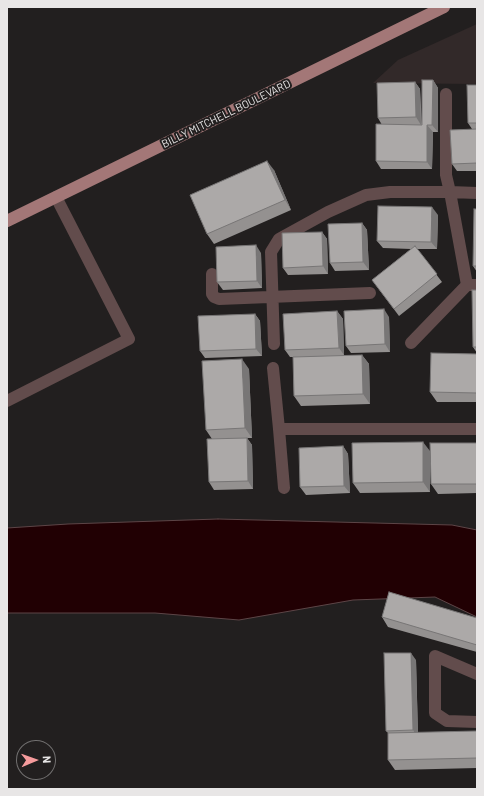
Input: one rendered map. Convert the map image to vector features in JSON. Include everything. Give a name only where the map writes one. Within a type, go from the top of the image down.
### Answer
[{"type":"main road","name":"BILLY MITCHELL BOULEVARD","points":[[7,221],[444,7]]},
{"type":"lane","points":[[411,343],[472,285],[446,175],[446,94]]},
{"type":"lane","points":[[274,344],[270,252],[279,239],[328,212],[366,195],[390,192],[477,193]]},
{"type":"lane","points":[[7,401],[129,340],[56,196]]},
{"type":"lane","points":[[212,274],[212,294],[214,297],[224,299],[370,293]]},
{"type":"lane","points":[[273,368],[284,488]]},
{"type":"lane","points":[[279,429],[477,429]]},
{"type":"lane","points":[[477,674],[435,656],[435,713],[447,721],[477,722]]},
{"type":"shaded area","points":[[477,24],[477,84],[373,83],[398,60]]},
{"type":"shaded area","points":[[218,519],[452,525],[477,530],[477,617],[435,597],[353,600],[239,620],[155,613],[7,613],[7,528],[68,524]]},
{"type":"building","points":[[422,80],[433,80],[432,125],[427,125],[427,162],[376,161],[376,124],[422,125]]},
{"type":"building","points":[[415,82],[416,117],[378,118],[377,83]]},
{"type":"building","points":[[467,85],[477,85],[477,123],[468,123]]},
{"type":"building","points":[[477,129],[477,163],[452,164],[450,130]]},
{"type":"building","points":[[267,161],[285,200],[207,234],[190,195]]},
{"type":"building","points":[[378,206],[432,207],[431,242],[377,241]]},
{"type":"building","points":[[474,209],[477,209],[477,266],[473,266]]},
{"type":"building","points":[[362,223],[363,262],[330,263],[328,224]]},
{"type":"building","points":[[322,232],[323,266],[283,268],[282,233]]},
{"type":"building","points":[[256,245],[257,281],[217,282],[216,247]]},
{"type":"building","points":[[415,246],[437,274],[394,309],[372,280]]},
{"type":"building","points":[[472,290],[477,290],[477,347],[473,347]]},
{"type":"building","points":[[384,309],[385,344],[346,346],[344,311]]},
{"type":"building","points":[[337,311],[339,348],[285,350],[283,314]]},
{"type":"building","points":[[255,314],[256,349],[200,351],[198,316]]},
{"type":"building","points":[[431,353],[477,354],[477,393],[430,392]]},
{"type":"building","points":[[362,355],[363,394],[294,396],[293,357]]},
{"type":"building","points":[[242,359],[245,428],[206,430],[202,361]]},
{"type":"building","points":[[247,438],[248,481],[209,482],[207,439]]},
{"type":"building","points":[[423,442],[423,482],[353,483],[352,443]]},
{"type":"building","points":[[430,443],[477,443],[477,484],[431,484]]},
{"type":"building","points":[[343,446],[344,486],[300,487],[299,448]]},
{"type":"building","points":[[389,592],[477,618],[477,645],[382,617]]},
{"type":"building","points":[[384,653],[411,653],[413,730],[386,731]]},
{"type":"building","points":[[477,731],[477,758],[388,760],[388,733]]}]
